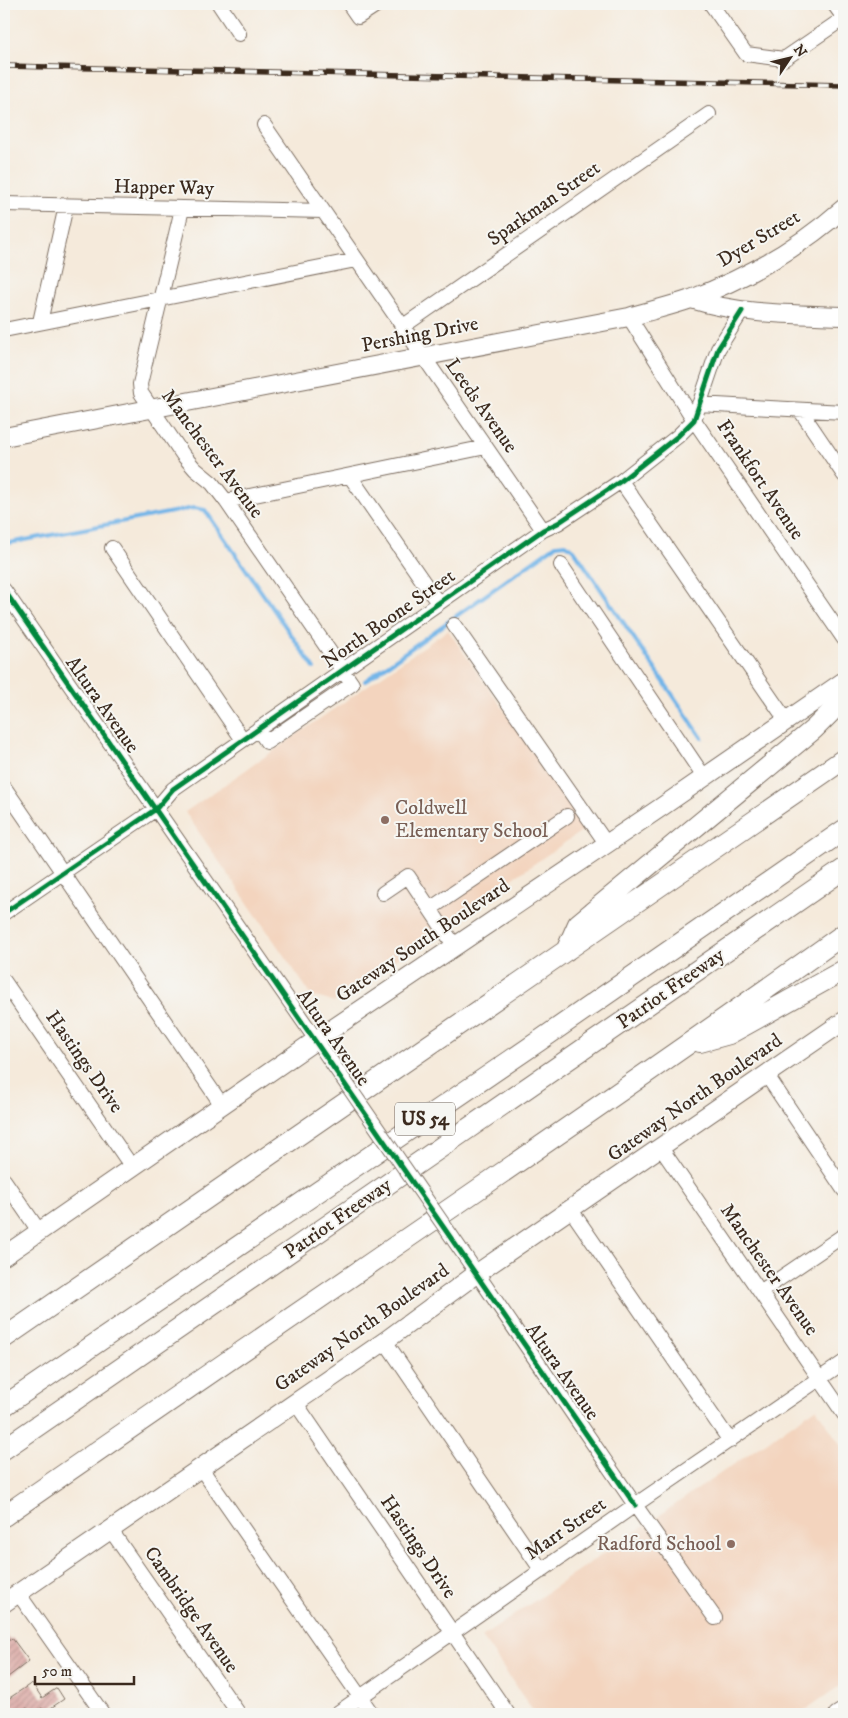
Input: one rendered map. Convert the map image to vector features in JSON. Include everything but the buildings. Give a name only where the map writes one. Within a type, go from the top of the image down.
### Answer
[{"type":"highway","points":[[566,951],[578,924],[792,747],[844,700]]},
{"type":"highway","points":[[4,1338],[844,759]]},
{"type":"highway","name":"Patriot Freeway","points":[[4,1406],[539,1041],[844,830]]},
{"type":"highway","name":"Patriot Freeway","points":[[4,1449],[844,869]]},
{"type":"highway","points":[[4,1516],[356,1272],[689,1045],[844,934]]},
{"type":"highway","points":[[689,1045],[729,1034],[844,970]]},
{"type":"main road","name":"Dyer Street","points":[[691,299],[733,281],[769,262],[829,222],[844,208]]},
{"type":"main road","points":[[691,299],[713,306],[742,311],[844,316]]},
{"type":"main road","name":"Pershing Drive","points":[[4,436],[629,317],[691,299]]},
{"type":"main road","name":"Gateway South Boulevard","points":[[4,1256],[454,944],[704,777],[844,680]]},
{"type":"main road","name":"Gateway North Boulevard","points":[[11,1598],[385,1340],[476,1274],[844,1021]]},
{"type":"street","points":[[219,4],[239,34]]},
{"type":"street","points":[[349,4],[358,17],[378,4]]},
{"type":"street","points":[[711,4],[746,54],[784,59],[844,18],[834,4]]},
{"type":"street","name":"Sparkman Street","points":[[402,327],[709,114]]},
{"type":"street","name":"Leeds Avenue","points":[[264,125],[543,530]]},
{"type":"street","name":"Happer Way","points":[[4,204],[323,212]]},
{"type":"street","points":[[40,322],[66,206]]},
{"type":"street","name":"Manchester Avenue","points":[[182,209],[140,384],[142,393],[183,455],[212,483],[226,501],[342,670]]},
{"type":"street","points":[[4,330],[356,260]]},
{"type":"street","name":"North Boone Street","points":[[4,913],[156,809],[173,789],[543,530],[558,524],[621,480],[678,436],[694,420],[718,349],[742,311]]},
{"type":"street","name":"Frankfort Avenue","points":[[629,317],[694,420],[844,639]]},
{"type":"street","points":[[699,404],[844,412]]},
{"type":"street","points":[[800,410],[844,475]]},
{"type":"street","points":[[226,501],[486,448]]},
{"type":"street","points":[[350,476],[438,603]]},
{"type":"street","points":[[621,480],[786,720]]},
{"type":"street","points":[[112,548],[243,740]]},
{"type":"street","points":[[561,565],[704,777]]},
{"type":"street","name":"Altura Avenue","points":[[4,590],[635,1505],[716,1618]]},
{"type":"street","points":[[454,625],[606,843]]},
{"type":"street","points":[[4,787],[222,1105]]},
{"type":"street","points":[[430,909],[567,816]]},
{"type":"street","points":[[383,893],[408,876],[454,944]]},
{"type":"street","name":"Hastings Drive","points":[[4,981],[132,1167]]},
{"type":"street","points":[[766,1074],[844,1190]]},
{"type":"street","name":"Manchester Avenue","points":[[661,1148],[844,1414]]},
{"type":"street","points":[[4,1180],[39,1231]]},
{"type":"street","points":[[571,1210],[730,1441]]},
{"type":"street","points":[[760,1292],[844,1236]]},
{"type":"street","points":[[385,1340],[542,1570]]},
{"type":"street","name":"Marr Street","points":[[336,1714],[844,1362]]},
{"type":"street","name":"Hastings Drive","points":[[295,1402],[508,1714]]},
{"type":"street","points":[[200,1467],[372,1714]]},
{"type":"street","name":"Cambridge Avenue","points":[[110,1530],[239,1714]]},
{"type":"street","points":[[11,1598],[103,1714]]},
{"type":"street","points":[[836,1714],[844,1708]]},
{"type":"shaded area","name":"Coldwell Elementary School","points":[[448,630],[586,828],[334,1002],[312,996],[185,812]]},
{"type":"shaded area","name":"Radford School","points":[[816,1408],[844,1450],[844,1683],[799,1714],[535,1714],[482,1637]]},
{"type":"waterway","points":[[4,544],[194,508],[205,510],[314,668]]},
{"type":"waterway","points":[[365,681],[556,545],[566,544],[574,550],[702,738]]},
{"type":"railway","points":[[4,66],[844,85]]},
{"type":"cycle path","points":[[4,913],[156,809],[173,789],[543,530],[558,523],[621,481],[678,436],[694,420],[718,349],[742,311]]},
{"type":"cycle path","points":[[4,590],[635,1505]]},
{"type":"place","name":"Coldwell Elementary School","points":[[385,820]]},
{"type":"place","name":"Radford School","points":[[731,1544]]}]
